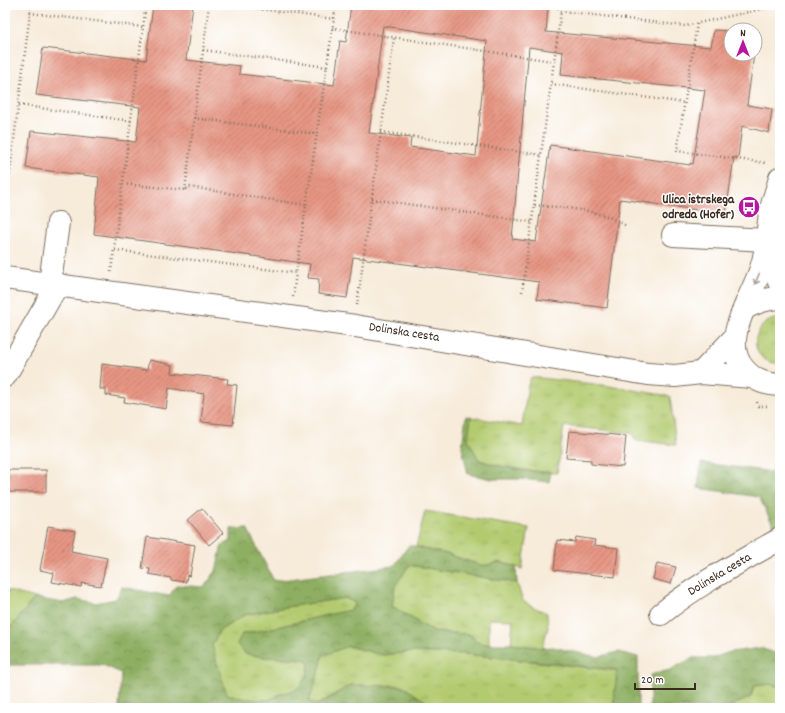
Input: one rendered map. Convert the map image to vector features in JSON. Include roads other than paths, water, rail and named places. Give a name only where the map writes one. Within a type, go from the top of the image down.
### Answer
[{"type":"street","points":[[776,171],[762,267],[738,323],[734,338],[735,353],[741,366],[752,377],[765,384],[780,385]]},
{"type":"street","points":[[5,376],[54,284],[58,223]]},
{"type":"street","points":[[673,235],[766,244]]},
{"type":"street","points":[[766,244],[780,284]]},
{"type":"street","name":"Dolinska cesta","points":[[5,278],[348,325],[648,374],[675,376],[701,373],[752,377]]},
{"type":"street","points":[[745,308],[759,302],[773,298],[780,298]]},
{"type":"street","points":[[701,373],[734,338]]},
{"type":"street","name":"Dolinska cesta","points":[[661,614],[679,600],[780,539]]},
{"type":"place","name":"Ulica istrskega odreda (Hofer)","points":[[749,207]]}]
